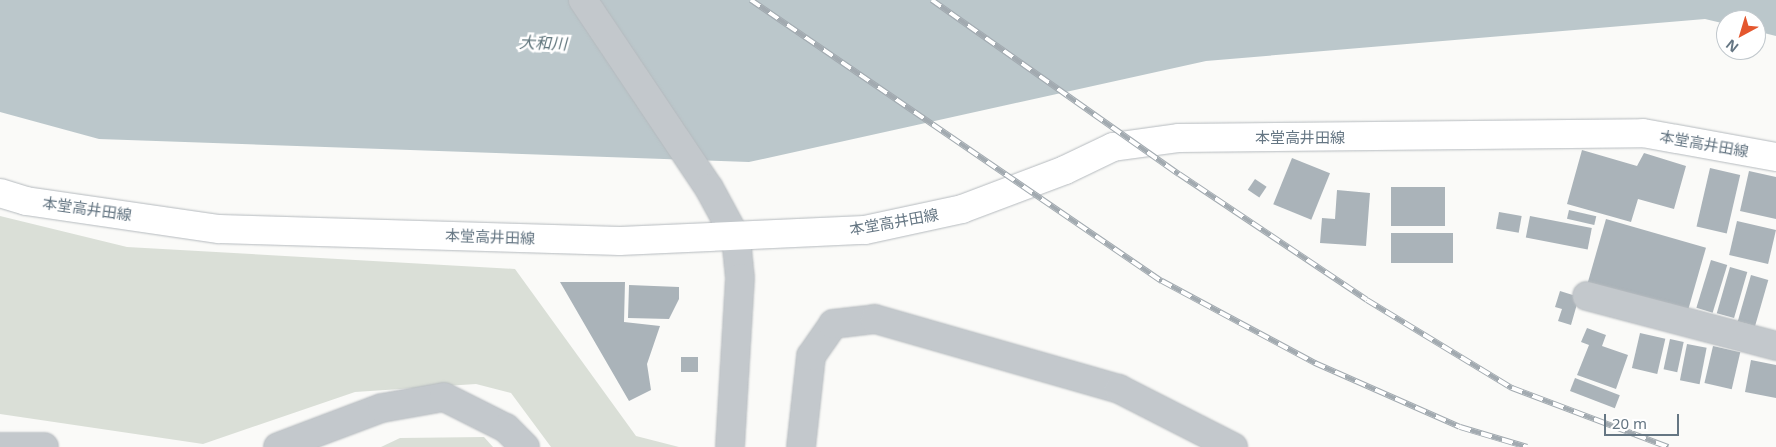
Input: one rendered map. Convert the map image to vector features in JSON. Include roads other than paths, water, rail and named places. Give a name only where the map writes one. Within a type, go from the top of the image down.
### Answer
[{"type":"main road","name":"本堂高井田線","points":[[0,193],[26,200],[219,228],[620,241],[736,238],[865,230],[962,209],[1065,170],[1113,147],[1179,138],[1643,133],[1776,157]]},
{"type":"street","points":[[583,0],[709,188],[736,238],[740,278],[730,447]]},
{"type":"street","points":[[1587,296],[1776,346]]},
{"type":"street","points":[[801,447],[811,356],[833,324],[875,319],[1118,389],[1233,447]]},
{"type":"street","points":[[278,447],[382,408],[444,397],[506,428],[525,447]]},
{"type":"street","points":[[0,447],[44,447]]},
{"type":"water","name":"大和川","points":[[0,0],[1776,0],[1776,36],[1766,34],[1766,10],[1716,10],[1716,22],[1705,19],[1206,61],[749,162],[99,139],[0,112]]},
{"type":"railway","points":[[751,0],[1162,281],[1315,363],[1460,427],[1527,447]]},
{"type":"railway","points":[[932,0],[1179,174],[1367,300],[1512,388],[1668,447]]}]
